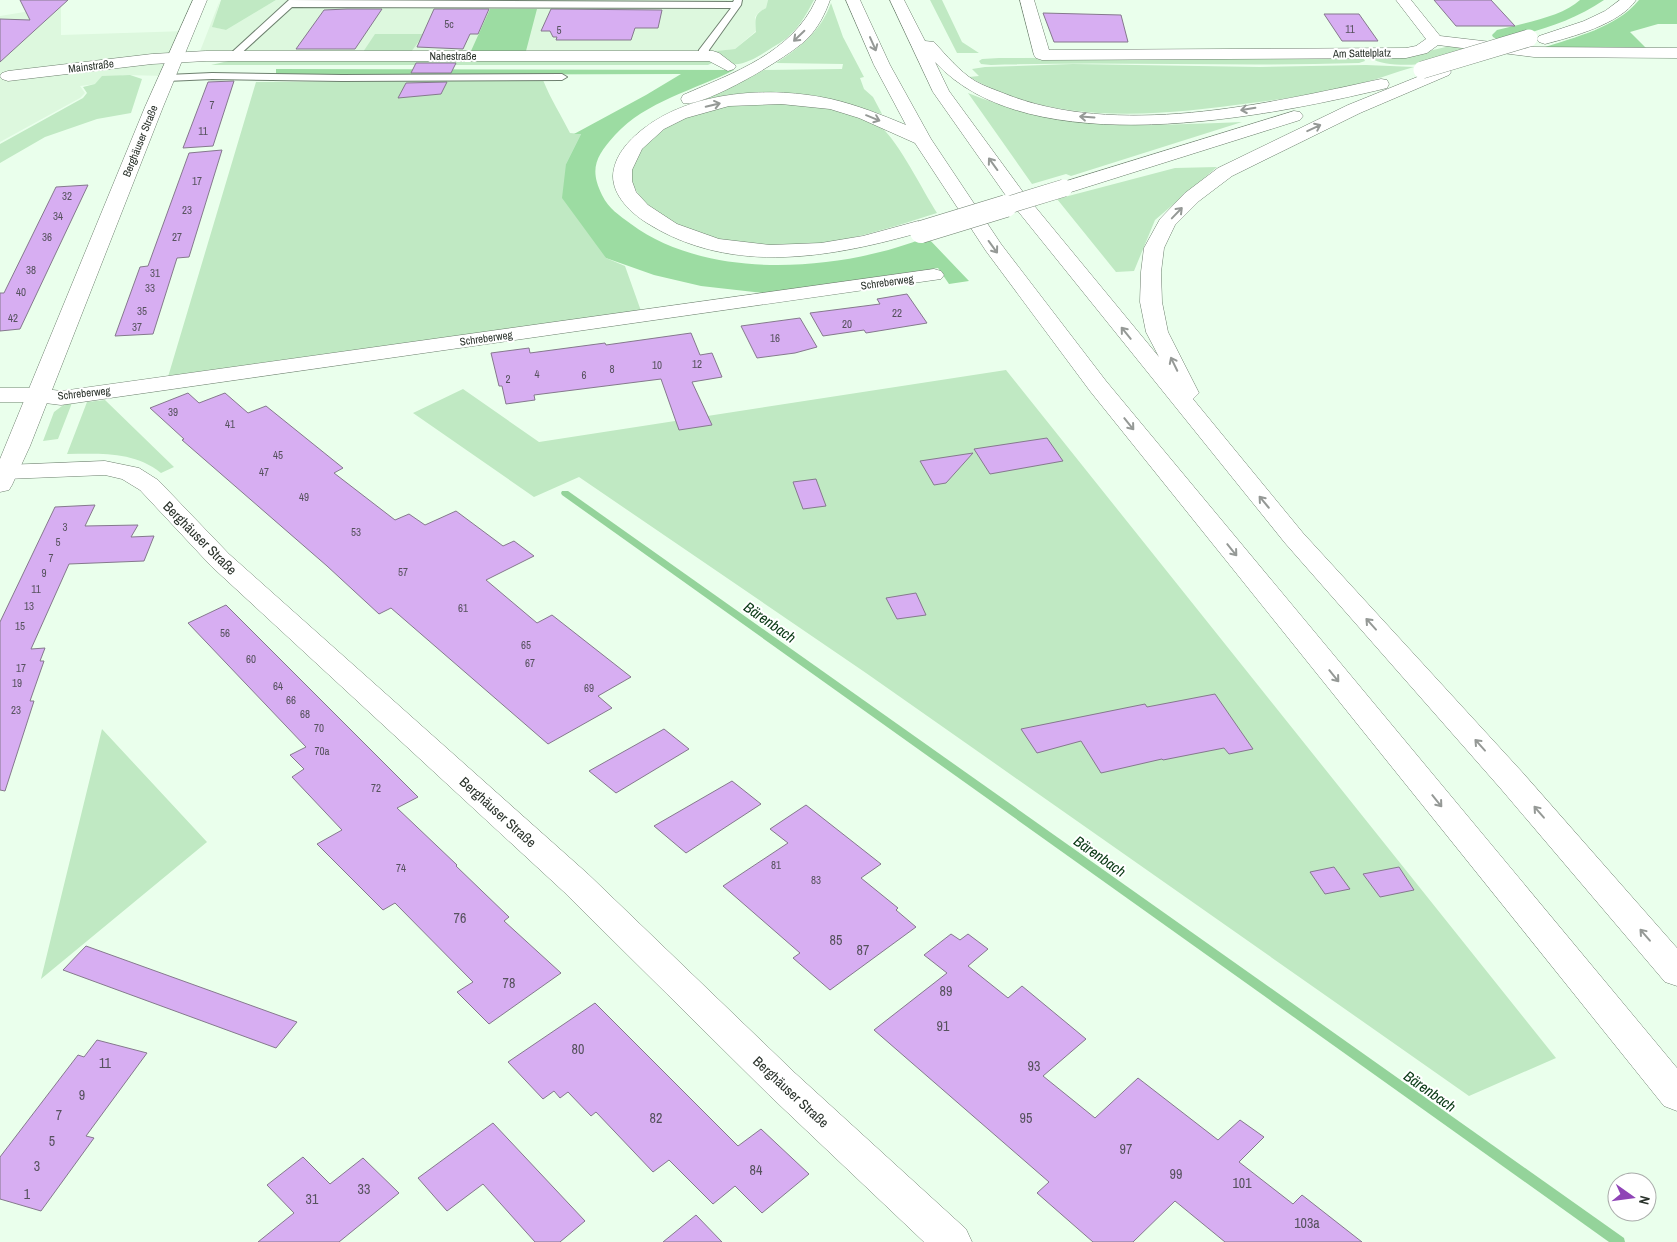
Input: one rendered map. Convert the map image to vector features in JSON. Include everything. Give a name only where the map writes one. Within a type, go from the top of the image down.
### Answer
[{"type":"main road","name":"Berghäuser Straße","points":[[200,0],[154,107],[3,478],[105,468],[130,473],[149,486],[220,560],[576,884],[782,1084],[952,1242]]},
{"type":"main road","points":[[823,0],[813,22],[784,49],[758,66],[663,111],[646,122],[629,137],[613,159],[609,176],[611,190],[634,217],[661,234],[684,244],[743,257],[782,259],[830,255],[864,248],[1062,185],[1404,82],[1443,72]]},
{"type":"main road","points":[[853,0],[882,65],[922,139],[993,247],[1098,386],[1677,1095]]},
{"type":"main road","points":[[897,0],[941,92],[1016,196],[1211,439],[1294,538],[1512,781],[1677,972]]},
{"type":"main road","name":"Am Sattelplatz","points":[[1027,0],[1042,55],[1406,53],[1421,50],[1435,40]]},
{"type":"main road","points":[[1403,0],[1435,40],[1534,52],[1677,53]]},
{"type":"main road","points":[[1211,439],[1157,332],[1151,302],[1151,272],[1154,248],[1167,224],[1192,197],[1225,172],[1354,109],[1443,72],[1537,39],[1604,7],[1611,0]]},
{"type":"main road","points":[[1062,185],[1422,70],[1592,24],[1611,14],[1629,0]]},
{"type":"main road","points":[[905,19],[952,72],[974,87],[1014,104],[1059,114],[1119,119],[1193,116],[1296,102],[1382,84]]},
{"type":"main road","name":"Nahestraße","points":[[171,68],[233,56],[713,56],[728,66]]},
{"type":"main road","name":"Mainstraße","points":[[4,76],[171,68]]},
{"type":"main road","points":[[919,229],[842,247],[802,250],[759,250],[712,244],[675,230],[654,219],[638,207],[628,196],[623,183],[623,168],[631,149],[648,132],[664,121],[688,111],[745,100],[804,101],[830,104],[854,111],[922,139]]},
{"type":"main road","name":"Schreberweg","points":[[0,395],[37,395],[61,398],[934,275]]},
{"type":"lane","points":[[233,56],[292,2],[737,3]]},
{"type":"lane","points":[[703,56],[704,50],[737,3]]},
{"type":"lane","points":[[171,68],[212,76],[342,78],[562,77]]},
{"type":"shaded area","points":[[220,0],[213,27],[226,30],[276,0],[768,0],[766,8],[755,17],[756,31],[735,49],[716,51],[720,58],[197,59]]},
{"type":"shaded area","points":[[221,0],[276,0],[226,30],[212,27]]},
{"type":"shaded area","points":[[768,0],[814,0],[797,28],[780,43],[742,64],[728,63],[721,59],[716,51],[735,49],[756,32],[756,17],[759,12],[766,8]]},
{"type":"shaded area","points":[[930,0],[942,0],[962,42],[979,53],[957,53]]},
{"type":"shaded area","points":[[831,3],[843,37],[864,77],[860,78],[864,89],[873,97],[882,114],[837,101],[711,99],[689,105],[764,70],[842,69],[843,64],[776,63],[809,38],[822,22]]},
{"type":"shaded area","points":[[61,6],[61,35],[187,31],[168,76],[123,75],[96,84],[80,86],[85,93],[80,98],[0,142],[0,16]]},
{"type":"shaded area","points":[[375,34],[442,34],[438,41],[419,41],[411,52],[363,52]]},
{"type":"shaded area","points":[[1450,46],[1479,47],[1421,64],[1389,64],[1372,58],[1416,54]]},
{"type":"shaded area","points":[[1363,57],[1365,61],[1359,63],[1313,64],[991,65],[981,64],[979,61],[982,59],[999,58]]},
{"type":"shaded area","points":[[237,59],[713,59],[716,61],[708,65],[211,65]]},
{"type":"shaded area","points":[[1073,64],[1260,67],[1366,65],[1414,67],[1360,84],[1320,93],[1215,108],[1143,113],[1071,110],[1036,104],[1002,93],[969,77],[979,76],[972,69],[985,67]]},
{"type":"shaded area","points":[[130,75],[142,79],[131,113],[97,119],[45,137],[0,163],[0,144],[83,98],[87,93],[83,87],[95,84],[102,76]]},
{"type":"shaded area","points":[[543,80],[570,133],[581,134],[566,164],[606,258],[625,266],[641,311],[168,377],[256,82]]},
{"type":"shaded area","points":[[968,93],[1036,114],[1070,120],[1137,125],[1242,122],[1071,176],[1066,174],[1032,184]]},
{"type":"shaded area","points":[[772,102],[843,111],[870,120],[880,126],[903,155],[937,213],[860,236],[835,241],[810,245],[758,245],[717,239],[684,227],[652,208],[640,196],[633,182],[632,166],[646,138],[676,121],[702,111],[729,106]]},
{"type":"shaded area","points":[[1217,167],[1155,220],[1134,271],[1116,272],[1057,199],[1175,168]]},
{"type":"shaded area","points":[[1006,370],[1556,1058],[1469,1096],[866,673],[579,477],[534,497],[413,413],[463,389],[539,442]]},
{"type":"shaded area","points":[[105,400],[174,467],[161,473],[128,457],[104,454],[67,454],[87,402]]},
{"type":"shaded area","points":[[66,403],[72,403],[58,439],[43,441],[54,412]]},
{"type":"shaded area","points":[[102,729],[207,842],[41,979]]},
{"type":"green space","points":[[1580,0],[1604,0],[1567,20],[1541,29],[1500,41],[1492,35],[1497,30],[1563,11]]},
{"type":"green space","points":[[1639,0],[1677,0],[1677,24],[1658,24],[1630,32],[1648,50],[1542,48],[1607,25],[1630,10]]},
{"type":"green space","points":[[490,9],[537,9],[526,51],[471,51]]},
{"type":"green space","points":[[276,69],[734,70],[671,97],[641,113],[627,123],[608,143],[599,156],[595,170],[602,195],[615,211],[631,224],[663,243],[698,255],[737,263],[776,265],[817,263],[893,249],[927,237],[969,281],[949,284],[938,268],[763,293],[701,286],[654,275],[606,258],[562,198],[566,164],[581,134],[574,134],[681,74],[276,75]]},
{"type":"building","points":[[20,0],[68,0],[0,62],[0,19],[30,20]]},
{"type":"building","points":[[1434,0],[1491,0],[1515,26],[1456,26]]},
{"type":"building","points":[[382,9],[355,49],[296,49],[324,10]]},
{"type":"building","points":[[434,9],[489,9],[478,34],[470,34],[463,49],[417,47]]},
{"type":"building","points":[[551,9],[662,10],[658,28],[635,28],[631,40],[556,40],[557,37],[553,37],[550,31],[541,31]]},
{"type":"building","points":[[1043,13],[1121,15],[1128,42],[1054,42]]},
{"type":"building","points":[[1324,14],[1359,14],[1378,41],[1342,41]]},
{"type":"building","points":[[416,63],[456,63],[451,73],[411,73]]},
{"type":"building","points":[[234,81],[213,146],[183,148],[208,82]]},
{"type":"building","points":[[447,82],[441,94],[398,98],[406,83]]},
{"type":"building","points":[[222,150],[189,257],[177,258],[153,334],[115,336],[140,267],[148,266],[189,153]]},
{"type":"building","points":[[88,185],[20,329],[0,331],[0,293],[4,293],[56,187]]},
{"type":"building","points":[[907,294],[927,323],[866,333],[864,330],[823,336],[810,313],[880,304],[877,299]]},
{"type":"building","points":[[800,318],[817,347],[795,353],[757,358],[741,326]]},
{"type":"building","points":[[691,333],[700,355],[712,353],[722,377],[692,382],[712,425],[679,430],[661,379],[534,395],[535,400],[506,404],[502,386],[499,386],[491,353],[529,348],[530,353]]},
{"type":"building","points":[[188,393],[199,403],[225,393],[248,413],[266,406],[343,468],[334,473],[395,520],[409,514],[425,525],[456,511],[503,546],[514,541],[534,556],[486,580],[537,623],[552,615],[631,677],[598,696],[612,708],[548,744],[391,608],[379,614],[327,566],[182,440],[184,439],[150,408]]},
{"type":"building","points":[[1047,438],[1063,461],[990,474],[974,449]]},
{"type":"building","points":[[973,453],[946,483],[934,485],[920,461]]},
{"type":"building","points":[[816,479],[826,506],[803,509],[793,482]]},
{"type":"building","points":[[95,505],[85,526],[138,525],[131,537],[154,536],[144,561],[69,564],[31,649],[45,648],[40,661],[44,661],[30,701],[34,701],[5,791],[0,790],[0,622],[55,507]]},
{"type":"building","points":[[916,593],[926,615],[897,619],[886,598]]},
{"type":"building","points":[[226,605],[418,797],[397,808],[509,917],[504,921],[561,973],[489,1024],[457,992],[473,982],[395,903],[383,910],[317,844],[342,830],[292,777],[304,769],[290,755],[306,747],[188,623]]},
{"type":"building","points":[[1215,694],[1253,749],[1229,754],[1224,748],[1162,759],[1101,773],[1081,741],[1037,753],[1021,729],[1145,704],[1147,707]]},
{"type":"building","points":[[664,729],[689,749],[616,793],[589,771]]},
{"type":"building","points":[[732,781],[761,804],[686,853],[654,826]]},
{"type":"building","points":[[806,805],[881,864],[861,878],[898,908],[896,910],[916,927],[830,990],[793,958],[800,953],[723,886],[788,843],[770,829]]},
{"type":"building","points":[[1334,867],[1350,889],[1325,894],[1310,872]]},
{"type":"building","points":[[1399,867],[1414,890],[1380,897],[1363,874]]},
{"type":"building","points":[[951,934],[960,940],[968,934],[988,949],[968,966],[1008,998],[1022,986],[1086,1039],[1043,1076],[1095,1118],[1138,1078],[1218,1140],[1240,1120],[1264,1137],[1239,1162],[1293,1204],[1302,1195],[1362,1242],[1225,1242],[1175,1201],[1133,1242],[1093,1242],[1037,1193],[1049,1182],[874,1030],[947,973],[924,955]]},
{"type":"building","points":[[86,946],[297,1022],[276,1048],[63,970]]},
{"type":"building","points":[[595,1003],[738,1146],[761,1129],[809,1174],[762,1213],[735,1186],[713,1204],[669,1160],[653,1172],[596,1112],[591,1116],[568,1092],[560,1098],[554,1091],[543,1099],[508,1062]]},
{"type":"building","points":[[97,1040],[147,1053],[86,1136],[94,1138],[41,1211],[0,1199],[0,1157],[78,1055],[84,1057]]},
{"type":"building","points":[[493,1123],[585,1221],[560,1242],[535,1242],[483,1184],[447,1211],[418,1178]]},
{"type":"building","points":[[303,1157],[330,1184],[363,1158],[399,1193],[339,1242],[258,1242],[294,1213],[267,1185]]},
{"type":"building","points":[[696,1215],[722,1242],[663,1242]]},
{"type":"waterway","name":"Bärenbach","points":[[565,493],[1619,1242]]}]
